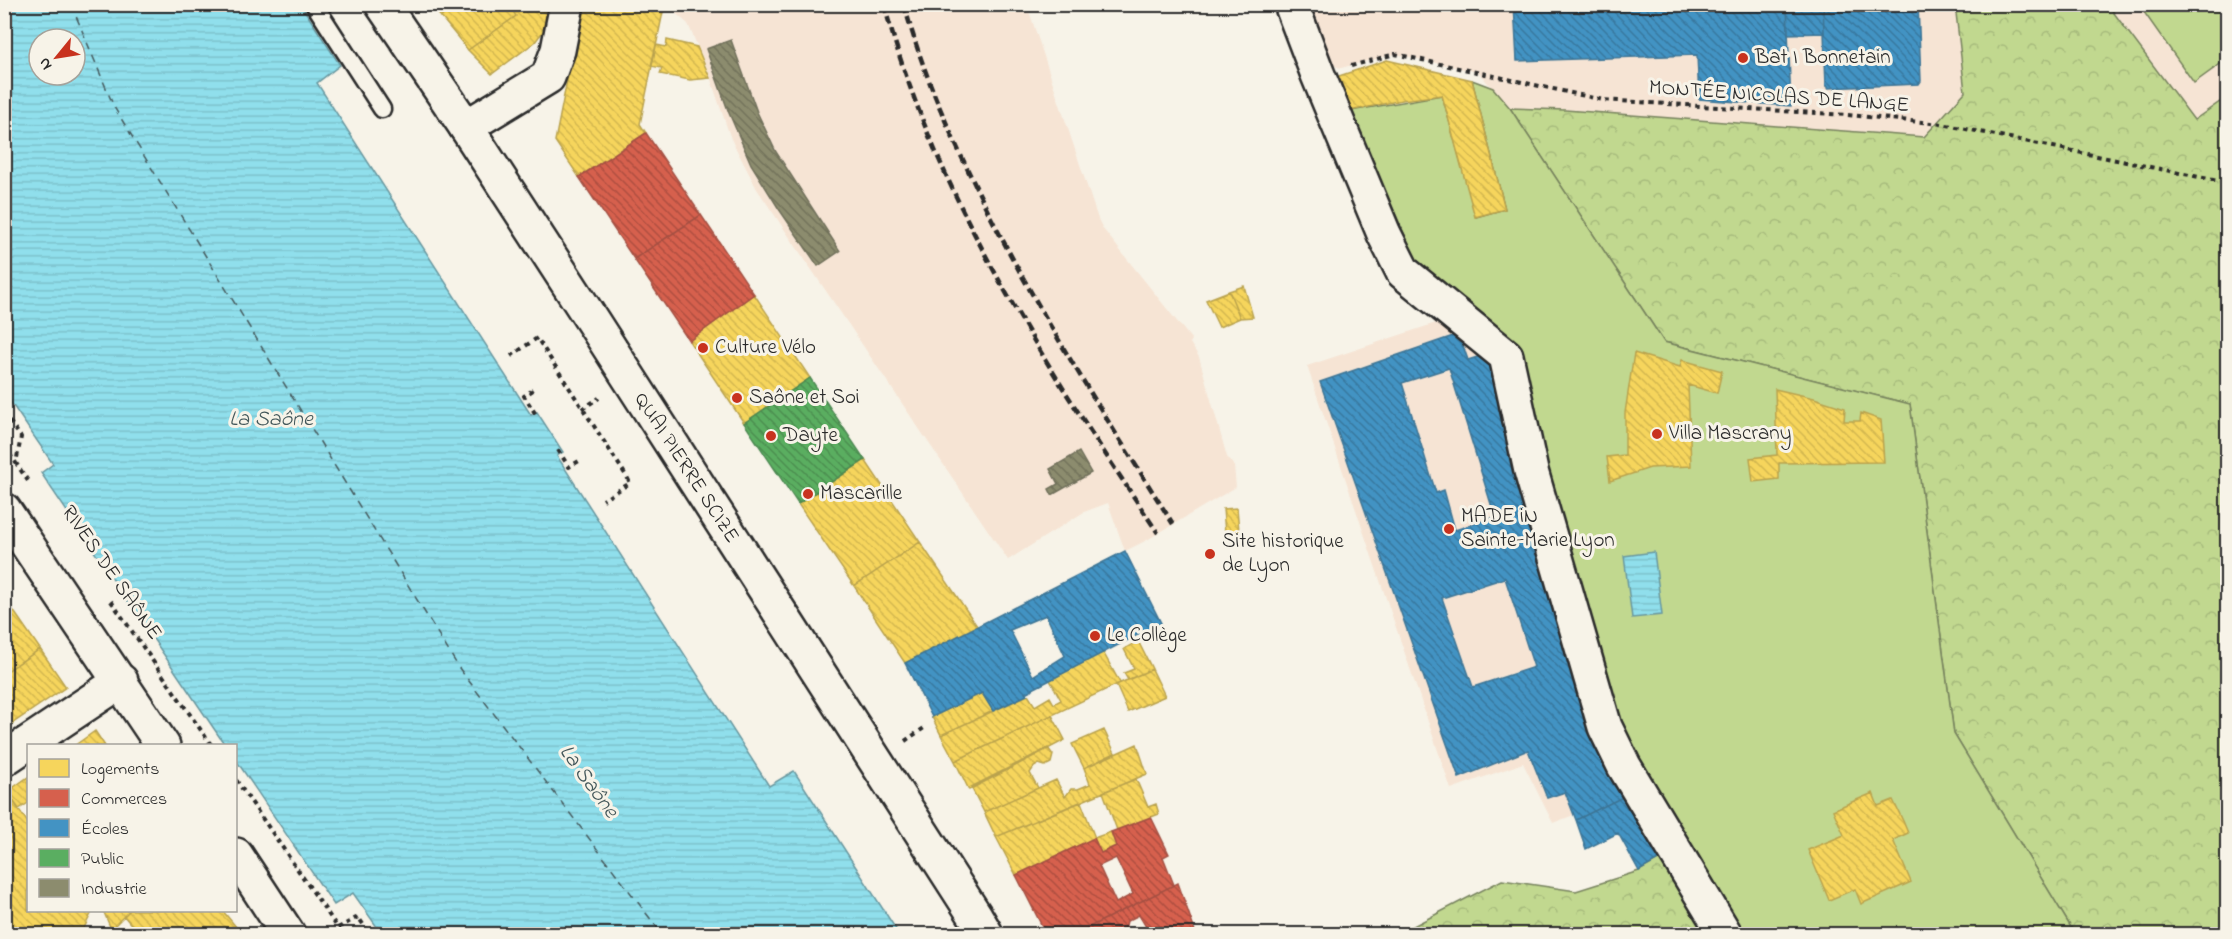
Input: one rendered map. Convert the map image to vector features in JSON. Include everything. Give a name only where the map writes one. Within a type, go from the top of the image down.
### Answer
[{"type":"main road","name":"QUAI PIERRE SCIZE","points":[[382,4],[466,127],[986,934]]},
{"type":"main road","points":[[466,127],[548,77],[558,50],[567,4]]},
{"type":"main road","points":[[1291,4],[1329,72],[1384,234],[1403,272],[1506,356],[1531,471],[1605,727],[1624,766],[1725,934]]},
{"type":"main road","points":[[4,510],[162,744]]},
{"type":"main road","points":[[4,759],[121,681]]},
{"type":"main road","points":[[237,857],[288,934]]},
{"type":"lane","points":[[314,4],[382,109]]},
{"type":"path","name":"MONTÉE NICOLAS DE LANGE","points":[[1329,72],[1395,54],[1603,100],[1942,124],[2228,183]]},
{"type":"path","points":[[511,356],[537,338],[630,483],[603,500]]},
{"type":"path","points":[[533,390],[524,396],[537,416]]},
{"type":"path","points":[[582,410],[606,393]]},
{"type":"path","points":[[4,414],[21,437],[16,463]]},
{"type":"path","name":"RIVES DE SAÔNE","points":[[4,447],[36,493]]},
{"type":"path","points":[[558,450],[570,467],[579,461]]},
{"type":"path","name":"RIVES DE SAÔNE","points":[[111,600],[211,744]]},
{"type":"path","points":[[900,744],[924,728]]},
{"type":"path","points":[[237,781],[342,934]]},
{"type":"path","points":[[338,928],[358,917],[370,934]]},
{"type":"shaded area","points":[[665,4],[1027,5],[1098,219],[1103,229],[1192,340],[1190,343],[1199,357],[1227,457],[1234,466],[1236,487],[1125,551],[1108,503],[1084,512],[1008,560],[757,189],[731,139],[708,71],[688,24]]},
{"type":"shaded area","points":[[1306,5],[1955,5],[1965,92],[1925,137],[1565,110],[1510,108],[1478,72],[1395,54],[1341,68],[1329,64]]},
{"type":"shaded area","points":[[2108,5],[2227,5],[2227,97],[2195,121]]},
{"type":"shaded area","name":"MADE iN Sainte-Marie Lyon","points":[[1451,318],[1487,354],[1631,793],[1553,823],[1523,763],[1451,789],[1307,366]]},
{"type":"green space","points":[[1955,4],[2108,5],[2194,120],[2227,97],[2227,934],[2075,934],[1954,734],[1910,404],[1664,342],[1510,108],[1565,110],[1924,137],[1965,92]]},
{"type":"green space","points":[[2139,5],[2227,5],[2227,59],[2194,83]]},
{"type":"green space","points":[[1472,80],[1493,88],[1510,108],[1664,342],[1910,404],[1954,734],[2075,934],[1738,934],[1627,749],[1581,598],[1519,363],[1420,269],[1365,146],[1345,112],[1442,95],[1476,217],[1505,209]]},
{"type":"green space","points":[[1667,855],[1708,934],[1398,934],[1502,880],[1576,891],[1639,871]]},
{"type":"water","name":"La Saône","points":[[4,5],[301,5],[340,65],[317,83],[531,415],[537,412],[563,452],[557,456],[769,786],[794,771],[899,934],[382,934],[353,893],[334,905],[237,761],[237,744],[224,744],[41,473],[53,464],[5,394]]},
{"type":"water","points":[[1654,552],[1662,615],[1632,618],[1624,556]]},
{"type":"building: Logements","points":[[430,4],[458,4],[441,17]]},
{"type":"building: Logements","points":[[458,4],[528,4],[514,13],[516,16],[468,50],[441,17]]},
{"type":"building: Logements","points":[[528,4],[547,4],[544,30],[535,42],[492,74],[468,50],[516,16],[514,13]]},
{"type":"building: Logements","points":[[582,4],[653,4],[664,7],[640,124],[646,133],[579,177],[555,141]]},
{"type":"building: Logements","points":[[667,40],[697,47],[710,78],[690,80],[660,74],[662,68],[651,66],[656,45],[666,47]]},
{"type":"building: Logements","points":[[1387,60],[1472,80],[1505,209],[1475,217],[1442,95],[1402,100],[1345,112],[1333,78]]},
{"type":"building: Logements","points":[[1244,286],[1253,317],[1240,318],[1229,291]]},
{"type":"building: Logements","points":[[1229,291],[1240,318],[1219,327],[1206,300]]},
{"type":"building: Logements","points":[[754,294],[810,378],[744,423],[689,341]]},
{"type":"building: Logements","name":"Villa Mascrany","points":[[1634,353],[1680,367],[1682,360],[1722,371],[1717,393],[1688,385],[1691,466],[1650,468],[1610,481],[1607,457],[1625,455],[1625,413]]},
{"type":"building: Logements","points":[[1775,389],[1845,408],[1844,421],[1860,421],[1861,413],[1881,420],[1884,462],[1779,463],[1779,479],[1753,482],[1750,458],[1777,455]]},
{"type":"building: Logements","points":[[865,460],[920,542],[854,586],[798,504]]},
{"type":"building: Logements","points":[[1237,508],[1239,531],[1225,533],[1223,509]]},
{"type":"building: Logements","points":[[920,542],[977,626],[905,663],[854,586]]},
{"type":"building: Logements","points":[[4,597],[40,649],[4,673]]},
{"type":"building: Logements","points":[[1138,641],[1152,669],[1128,680],[1124,673],[1134,669],[1124,649]]},
{"type":"building: Logements","points":[[40,649],[66,687],[4,729],[4,673]]},
{"type":"building: Logements","points":[[1103,652],[1120,683],[955,761],[941,735],[1028,695],[1035,706],[1050,697],[1054,704],[1061,700],[1050,680]]},
{"type":"building: Logements","points":[[1152,669],[1165,696],[1128,712],[1116,685]]},
{"type":"building: Logements","points":[[982,693],[993,711],[941,735],[932,717]]},
{"type":"building: Logements","points":[[1052,715],[1065,740],[969,790],[955,761]]},
{"type":"building: Logements","points":[[1104,730],[1115,753],[1084,768],[1072,744]]},
{"type":"building: Logements","points":[[95,731],[104,744],[77,744]]},
{"type":"building: Logements","points":[[1137,744],[1147,774],[996,837],[984,812],[1056,780],[1065,797],[1071,789],[1090,784],[1084,768]]},
{"type":"building: Logements","points":[[1048,748],[1053,755],[1051,763],[1045,766],[1039,764],[1030,773],[1038,788],[984,812],[971,787]]},
{"type":"building: Logements","points":[[27,778],[27,804],[19,809],[7,792]]},
{"type":"building: Logements","points":[[1136,779],[1148,807],[1156,804],[1159,814],[1117,830],[1103,792]]},
{"type":"building: Logements","points":[[7,792],[27,822],[27,912],[90,912],[91,914],[81,934],[4,934],[4,794]]},
{"type":"building: Logements","points":[[1873,793],[1878,806],[1893,800],[1903,821],[1908,833],[1893,840],[1911,882],[1861,904],[1855,889],[1829,900],[1808,850],[1844,835],[1833,810]]},
{"type":"building: Logements","points":[[1081,802],[1095,838],[1016,875],[996,837]]},
{"type":"building: Logements","points":[[1111,832],[1116,846],[1101,853],[1094,838]]},
{"type":"building: Logements","points":[[104,912],[128,912],[111,929]]},
{"type":"building: Logements","points":[[128,912],[224,912],[242,934],[139,934],[124,916]]},
{"type":"building: Commerces","points":[[646,133],[701,215],[634,259],[579,177]]},
{"type":"building: Commerces","points":[[701,215],[754,294],[689,341],[634,259]]},
{"type":"building: Commerces","points":[[1151,817],[1169,854],[1163,857],[1174,885],[1075,934],[1046,934],[1016,875],[1094,838],[1101,853],[1116,846],[1111,832]],"holes":[[[1116,858],[1133,894],[1116,903],[1099,866]]]},
{"type":"building: Commerces","points":[[1178,883],[1196,934],[1138,934],[1148,930],[1139,915],[1127,921],[1125,929],[1118,934],[1075,934]]},
{"type":"building: Écoles","name":"Bat I Bonnetain","points":[[1514,4],[1787,4],[1791,106],[1699,99],[1697,55],[1517,61]]},
{"type":"building: Écoles","points":[[1787,4],[1823,4],[1824,33],[1788,34]]},
{"type":"building: Écoles","points":[[1823,4],[1918,4],[1921,81],[1919,84],[1828,88],[1826,86]]},
{"type":"building: Écoles","name":"MADE iN Sainte-Marie Lyon","points":[[1459,334],[1468,360],[1487,354],[1522,468],[1631,793],[1576,820],[1565,792],[1547,798],[1528,750],[1459,778],[1320,382]],"holes":[[[1449,368],[1495,517],[1455,530],[1444,490],[1436,493],[1402,383]],[[1505,578],[1534,667],[1473,687],[1442,598]]]},
{"type":"building: Écoles","name":"Le Collège","points":[[1125,551],[1161,623],[993,711],[982,693],[932,717],[905,663]],"holes":[[[1046,615],[1065,656],[1033,676],[1010,630]]]},
{"type":"building: Écoles","points":[[1631,793],[1667,855],[1639,871],[1618,833],[1586,849],[1576,820]]},
{"type":"building: Public","points":[[810,378],[865,460],[798,504],[744,423]]},
{"type":"building: Industrie","points":[[731,40],[757,112],[776,152],[840,251],[818,266],[751,164],[729,113],[706,49]]},
{"type":"building: Industrie","points":[[1079,452],[1091,473],[1052,495],[1049,489],[1058,484],[1050,469]]},
{"type":"ferry route","points":[[71,4],[114,107],[459,668],[662,934]]},
{"type":"railway","points":[[884,4],[906,76],[933,146],[964,214],[1036,345],[1158,533]]},
{"type":"railway","points":[[904,4],[916,46],[939,107],[1012,258],[1064,348],[1173,524]]},
{"type":"place","name":"Bat I Bonnetain","points":[[1743,58]]},
{"type":"place","name":"Culture Vélo","points":[[703,348]]},
{"type":"place","name":"Saône et Soi","points":[[737,398]]},
{"type":"place","name":"Villa Mascrany","points":[[1657,434]]},
{"type":"place","name":"Dayte","points":[[771,436]]},
{"type":"place","name":"Mascarille","points":[[808,494]]},
{"type":"place","name":"MADE iN Sainte-Marie Lyon","points":[[1449,529]]},
{"type":"place","name":"Site historique de Lyon","points":[[1210,554]]},
{"type":"place","name":"Le Collège","points":[[1095,636]]}]
